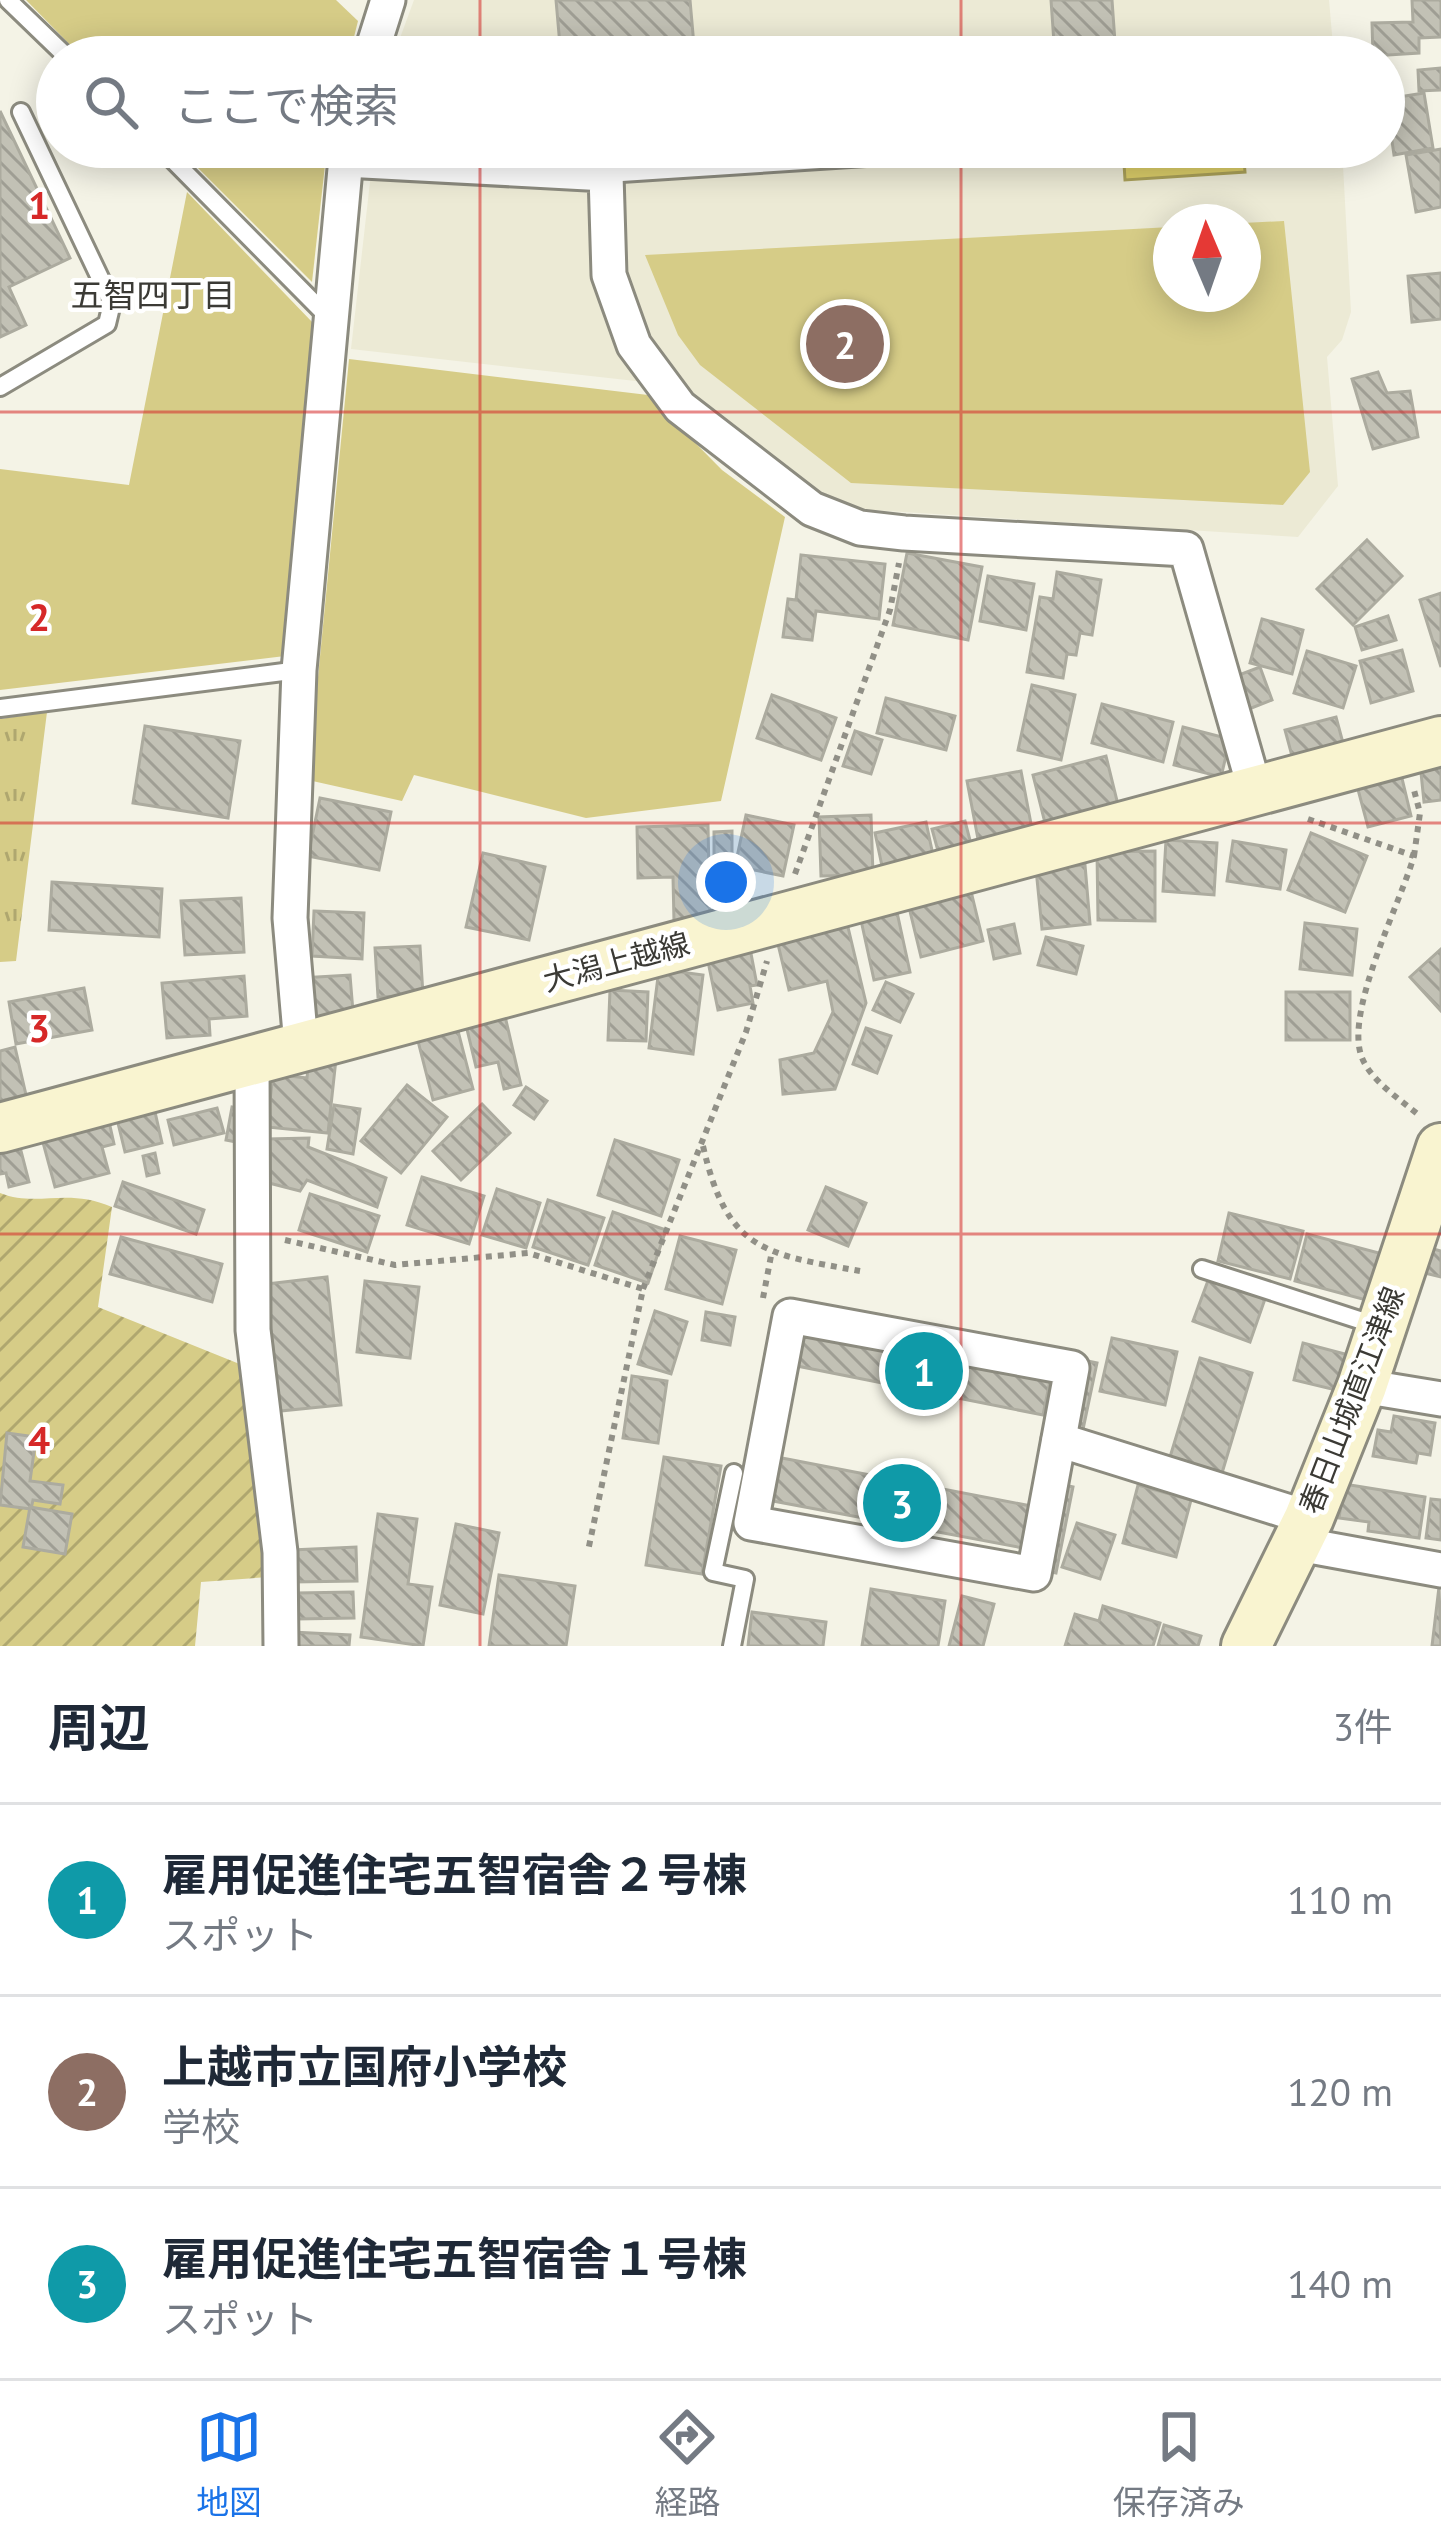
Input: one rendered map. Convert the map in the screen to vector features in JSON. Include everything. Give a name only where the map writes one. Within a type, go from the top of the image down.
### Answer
[{"type":"main road","name":"大潟上越線","points":[[0,1128],[1423,746]]},
{"type":"main road","name":"春日山城直江津線","points":[[1246,1646],[1362,1386],[1437,1137]]},
{"type":"street","points":[[377,36],[388,0]]},
{"type":"street","points":[[301,1045],[290,918],[299,670],[344,168]]},
{"type":"street","points":[[532,168],[606,174],[609,275],[634,344],[680,407],[834,521],[904,533],[1186,549],[1271,786]]},
{"type":"street","points":[[252,1060],[253,1330],[280,1552],[281,1646]]},
{"type":"street","points":[[790,1316],[1072,1368],[1059,1440],[1034,1574],[751,1522],[790,1316]]},
{"type":"street","points":[[1362,1386],[1441,1399]]},
{"type":"street","points":[[1059,1440],[1301,1530],[1441,1570]]},
{"type":"lane","points":[[8,0],[45,36]]},
{"type":"lane","points":[[21,112],[36,143]]},
{"type":"lane","points":[[0,387],[107,324],[112,303],[48,168]]},
{"type":"lane","points":[[181,168],[329,318]]},
{"type":"lane","points":[[606,174],[698,168]]},
{"type":"lane","points":[[0,708],[299,670]]},
{"type":"lane","points":[[1202,1269],[1382,1328]]},
{"type":"lane","points":[[732,1646],[745,1579],[712,1572],[734,1473]]},
{"type":"path","points":[[1423,746],[1414,856],[1363,991],[1359,1024],[1361,1055],[1370,1070],[1437,1137]]},
{"type":"path","points":[[1271,786],[1300,816],[1414,856]]},
{"type":"path","points":[[703,1142],[727,1216],[771,1256],[860,1271]]},
{"type":"path","points":[[253,1233],[394,1265],[528,1253],[643,1288],[588,1552]]},
{"type":"shaded area","points":[[414,0],[1329,0],[1332,36],[401,36]]},
{"type":"shaded area","points":[[372,168],[1343,168],[1351,312],[1342,340],[1327,357],[1338,486],[1298,537],[840,508],[680,386],[351,349]]},
{"type":"green space","points":[[26,0],[336,0],[358,21],[354,36],[61,36]]},
{"type":"green space","points":[[198,168],[325,168],[312,282]]},
{"type":"green space","points":[[187,192],[314,324],[285,656],[0,690],[0,469],[129,485]]},
{"type":"green space","points":[[1284,221],[1310,472],[1283,505],[851,483],[700,365],[678,335],[645,255],[1153,228],[1153,312],[1261,312],[1261,222]]},
{"type":"green space","points":[[349,359],[648,395],[722,470],[785,517],[721,801],[586,818],[414,775],[402,801],[308,780]]},
{"type":"green space","points":[[47,712],[16,961],[0,962],[0,719]]},
{"type":"green space","points":[[0,1193],[27,1199],[80,1198],[112,1207],[98,1307],[247,1367],[269,1577],[201,1582],[195,1646],[0,1646]]},
{"type":"water","points":[[1124,168],[1245,168],[1245,172],[1125,180]]},
{"type":"building","points":[[556,0],[690,0],[693,36],[559,36]]},
{"type":"building","points":[[1051,0],[1112,0],[1115,36],[1054,36]]},
{"type":"building","points":[[1412,0],[1441,0],[1441,37],[1419,38],[1419,53],[1405,54],[1405,36],[1372,36],[1372,23],[1413,22]]},
{"type":"building","points":[[1441,68],[1441,90],[1419,91],[1418,70]]},
{"type":"building","points":[[1424,93],[1433,148],[1405,153],[1405,96]]},
{"type":"building","points":[[0,111],[70,258],[9,287],[26,325],[0,337]]},
{"type":"building","points":[[1441,149],[1441,207],[1416,212],[1406,155]]},
{"type":"building","points":[[1441,273],[1441,319],[1412,322],[1408,276]]},
{"type":"building","points":[[1378,372],[1387,393],[1410,391],[1418,437],[1373,449],[1352,379]]},
{"type":"building","points":[[1367,540],[1402,576],[1353,625],[1317,589]]},
{"type":"building","points":[[907,553],[982,567],[968,640],[893,625]]},
{"type":"building","points":[[801,555],[885,564],[879,619],[816,611],[812,640],[783,637],[788,599],[796,600]]},
{"type":"building","points":[[1057,572],[1101,580],[1092,635],[1080,633],[1076,655],[1067,654],[1063,678],[1027,672],[1040,597],[1053,599]]},
{"type":"building","points":[[988,576],[1034,584],[1026,630],[980,621]]},
{"type":"building","points":[[1441,593],[1441,667],[1420,600]]},
{"type":"building","points":[[1388,616],[1396,640],[1362,650],[1355,627]]},
{"type":"building","points":[[1262,619],[1303,630],[1292,674],[1250,663]]},
{"type":"building","points":[[1402,650],[1413,691],[1371,703],[1360,661]]},
{"type":"building","points":[[1307,651],[1356,666],[1343,708],[1294,693]]},
{"type":"building","points":[[1260,667],[1272,700],[1249,709],[1236,676]]},
{"type":"building","points":[[1032,685],[1075,695],[1061,760],[1018,750]]},
{"type":"building","points":[[772,695],[836,718],[821,760],[757,738]]},
{"type":"building","points":[[886,698],[955,716],[946,750],[877,733]]},
{"type":"building","points":[[1102,704],[1173,722],[1163,762],[1092,743]]},
{"type":"building","points":[[1336,717],[1343,743],[1292,756],[1285,730]]},
{"type":"building","points":[[145,726],[240,741],[228,818],[133,803]]},
{"type":"building","points":[[1183,727],[1230,739],[1221,777],[1174,765]]},
{"type":"building","points":[[855,731],[882,740],[871,774],[843,766]]},
{"type":"building","points":[[1106,756],[1118,805],[1045,823],[1033,775]]},
{"type":"building","points":[[1441,760],[1441,800],[1424,802],[1420,763]]},
{"type":"building","points":[[1400,770],[1411,816],[1368,827],[1356,782]]},
{"type":"building","points":[[1021,771],[1032,829],[978,839],[967,781]]},
{"type":"building","points":[[320,798],[391,812],[379,870],[308,856]]},
{"type":"building","points":[[746,815],[794,825],[783,876],[735,866]]},
{"type":"building","points":[[871,815],[873,875],[821,876],[819,817]]},
{"type":"building","points":[[965,821],[971,844],[938,851],[932,829]]},
{"type":"building","points":[[926,822],[933,855],[882,866],[875,833]]},
{"type":"building","points":[[708,825],[710,921],[674,922],[673,877],[638,878],[637,827]]},
{"type":"building","points":[[732,831],[732,860],[714,861],[714,832]]},
{"type":"building","points":[[1311,833],[1367,856],[1345,912],[1288,890]]},
{"type":"building","points":[[1166,840],[1217,843],[1214,895],[1163,891]]},
{"type":"building","points":[[1233,841],[1286,850],[1280,889],[1227,881]]},
{"type":"building","points":[[1155,851],[1155,921],[1098,920],[1097,852]]},
{"type":"building","points":[[483,853],[545,867],[529,940],[466,927]]},
{"type":"building","points":[[1085,865],[1090,924],[1042,929],[1036,869]]},
{"type":"building","points":[[52,882],[162,889],[159,937],[49,930]]},
{"type":"building","points":[[970,887],[983,941],[921,957],[908,903]]},
{"type":"building","points":[[241,898],[244,952],[185,955],[181,901]]},
{"type":"building","points":[[895,903],[910,972],[874,980],[859,911]]},
{"type":"building","points":[[314,911],[364,913],[362,959],[312,956]]},
{"type":"building","points":[[847,923],[866,1003],[835,1089],[783,1094],[780,1060],[814,1053],[833,1012],[827,981],[789,990],[777,940]]},
{"type":"building","points":[[1305,923],[1357,929],[1352,975],[1300,969]]},
{"type":"building","points":[[1014,924],[1020,953],[994,959],[988,930]]},
{"type":"building","points":[[1046,937],[1083,946],[1076,974],[1038,965]]},
{"type":"building","points":[[749,943],[757,985],[750,986],[753,1003],[718,1010],[706,952]]},
{"type":"building","points":[[420,946],[423,995],[378,997],[375,948]]},
{"type":"building","points":[[1441,949],[1441,1011],[1410,977]]},
{"type":"building","points":[[659,969],[703,975],[693,1054],[649,1048]]},
{"type":"building","points":[[350,975],[354,1024],[305,1027],[301,978]]},
{"type":"building","points":[[244,976],[247,1016],[209,1019],[210,1035],[167,1038],[162,983]]},
{"type":"building","points":[[886,982],[913,994],[900,1022],[873,1010]]},
{"type":"building","points":[[84,988],[92,1030],[16,1044],[9,1002]]},
{"type":"building","points":[[610,990],[648,992],[646,1041],[608,1040]]},
{"type":"building","points":[[1286,992],[1350,992],[1350,1040],[1286,1040]]},
{"type":"building","points":[[505,1016],[521,1085],[504,1089],[498,1062],[476,1067],[466,1025]]},
{"type":"building","points":[[457,1027],[473,1089],[433,1100],[417,1037]]},
{"type":"building","points":[[866,1028],[891,1036],[877,1073],[853,1064]]},
{"type":"building","points":[[15,1047],[26,1095],[0,1101],[0,1051]]},
{"type":"building","points":[[309,1056],[336,1059],[328,1133],[267,1127],[273,1074],[307,1078]]},
{"type":"building","points":[[407,1085],[447,1117],[401,1173],[361,1141]]},
{"type":"building","points":[[526,1087],[547,1101],[534,1119],[514,1105]]},
{"type":"building","points":[[153,1103],[162,1143],[125,1152],[115,1111]]},
{"type":"building","points":[[482,1104],[510,1133],[461,1180],[433,1151]]},
{"type":"building","points":[[334,1105],[360,1109],[353,1154],[327,1149]]},
{"type":"building","points":[[232,1107],[242,1109],[236,1142],[226,1140]]},
{"type":"building","points":[[217,1108],[224,1133],[174,1145],[168,1120]]},
{"type":"building","points":[[108,1117],[114,1144],[102,1147],[109,1173],[55,1187],[41,1135]]},
{"type":"building","points":[[309,1138],[308,1147],[386,1178],[377,1207],[307,1180],[300,1191],[269,1183],[268,1139]]},
{"type":"building","points":[[615,1140],[679,1160],[661,1216],[598,1195]]},
{"type":"building","points":[[19,1143],[29,1182],[9,1187],[6,1173],[0,1174],[0,1147]]},
{"type":"building","points":[[155,1153],[159,1173],[147,1176],[143,1156]]},
{"type":"building","points":[[422,1177],[484,1196],[469,1244],[407,1225]]},
{"type":"building","points":[[123,1182],[204,1210],[196,1234],[115,1206]]},
{"type":"building","points":[[826,1187],[866,1203],[848,1246],[808,1230]]},
{"type":"building","points":[[497,1189],[540,1203],[526,1248],[482,1235]]},
{"type":"building","points":[[310,1194],[379,1216],[367,1252],[299,1230]]},
{"type":"building","points":[[548,1200],[604,1218],[588,1265],[533,1247]]},
{"type":"building","points":[[613,1212],[666,1230],[648,1283],[595,1265]]},
{"type":"building","points":[[1229,1213],[1303,1231],[1290,1279],[1218,1261]]},
{"type":"building","points":[[1307,1234],[1379,1253],[1366,1300],[1295,1281]]},
{"type":"building","points":[[680,1236],[736,1250],[722,1304],[666,1289]]},
{"type":"building","points":[[121,1237],[222,1264],[212,1302],[110,1274]]},
{"type":"building","points":[[1426,1247],[1441,1251],[1441,1277],[1420,1272]]},
{"type":"building","points":[[327,1277],[341,1405],[280,1411],[266,1284]]},
{"type":"building","points":[[1209,1278],[1265,1299],[1250,1342],[1193,1321]]},
{"type":"building","points":[[365,1281],[419,1287],[410,1358],[357,1352]]},
{"type":"building","points":[[655,1311],[687,1322],[671,1374],[638,1364]]},
{"type":"building","points":[[706,1312],[735,1317],[730,1345],[702,1340]]},
{"type":"building","points":[[805,1327],[1051,1376],[1043,1415],[797,1366]]},
{"type":"building","points":[[1112,1338],[1177,1352],[1165,1405],[1100,1391]]},
{"type":"building","points":[[1303,1343],[1349,1355],[1340,1391],[1294,1380]]},
{"type":"building","points":[[1200,1358],[1252,1373],[1222,1473],[1170,1457]]},
{"type":"building","points":[[1083,1360],[1097,1363],[1082,1434],[1068,1430]]},
{"type":"building","points":[[632,1376],[667,1381],[658,1443],[623,1438]]},
{"type":"building","points":[[1394,1416],[1435,1423],[1430,1455],[1418,1453],[1416,1463],[1373,1456],[1378,1430],[1391,1432]]},
{"type":"building","points":[[7,1433],[36,1437],[30,1481],[63,1485],[60,1504],[33,1500],[31,1509],[0,1505]]},
{"type":"building","points":[[664,1457],[721,1466],[702,1574],[646,1565]]},
{"type":"building","points":[[782,1458],[1031,1506],[1023,1548],[773,1501]]},
{"type":"building","points":[[1060,1484],[1073,1487],[1056,1573],[1042,1570]]},
{"type":"building","points":[[1344,1484],[1425,1497],[1419,1538],[1368,1531],[1369,1522],[1339,1518]]},
{"type":"building","points":[[1138,1485],[1191,1500],[1176,1557],[1123,1543]]},
{"type":"building","points":[[1431,1499],[1441,1500],[1441,1540],[1426,1538]]},
{"type":"building","points":[[30,1507],[72,1514],[65,1554],[23,1547]]},
{"type":"building","points":[[378,1514],[417,1519],[408,1584],[432,1587],[423,1646],[361,1637]]},
{"type":"building","points":[[1077,1523],[1115,1535],[1100,1579],[1062,1567]]},
{"type":"building","points":[[456,1524],[499,1533],[483,1614],[440,1605]]},
{"type":"building","points":[[356,1547],[357,1581],[293,1582],[292,1550]]},
{"type":"building","points":[[499,1575],[575,1586],[566,1646],[489,1646]]},
{"type":"building","points":[[1439,1587],[1441,1646],[1432,1646]]},
{"type":"building","points":[[871,1589],[945,1601],[938,1646],[862,1646]]},
{"type":"building","points":[[353,1592],[354,1618],[297,1619],[297,1593]]},
{"type":"building","points":[[962,1596],[994,1604],[983,1646],[949,1646]]},
{"type":"building","points":[[1103,1606],[1160,1623],[1153,1646],[1065,1646],[1075,1614],[1099,1621]]},
{"type":"building","points":[[752,1612],[826,1622],[823,1646],[748,1646]]},
{"type":"building","points":[[1164,1625],[1201,1636],[1198,1646],[1158,1646]]},
{"type":"building","points":[[292,1632],[350,1635],[349,1646],[292,1646]]},
{"type":"place","name":"上越市立国府小学校","points":[[845,344]]},
{"type":"place","name":"雇用促進住宅五智宿舎２号棟","points":[[924,1371]]},
{"type":"place","name":"雇用促進住宅五智宿舎１号棟","points":[[902,1503]]},
{"type":"district","name":"五智四丁目","points":[[153,294]]}]
